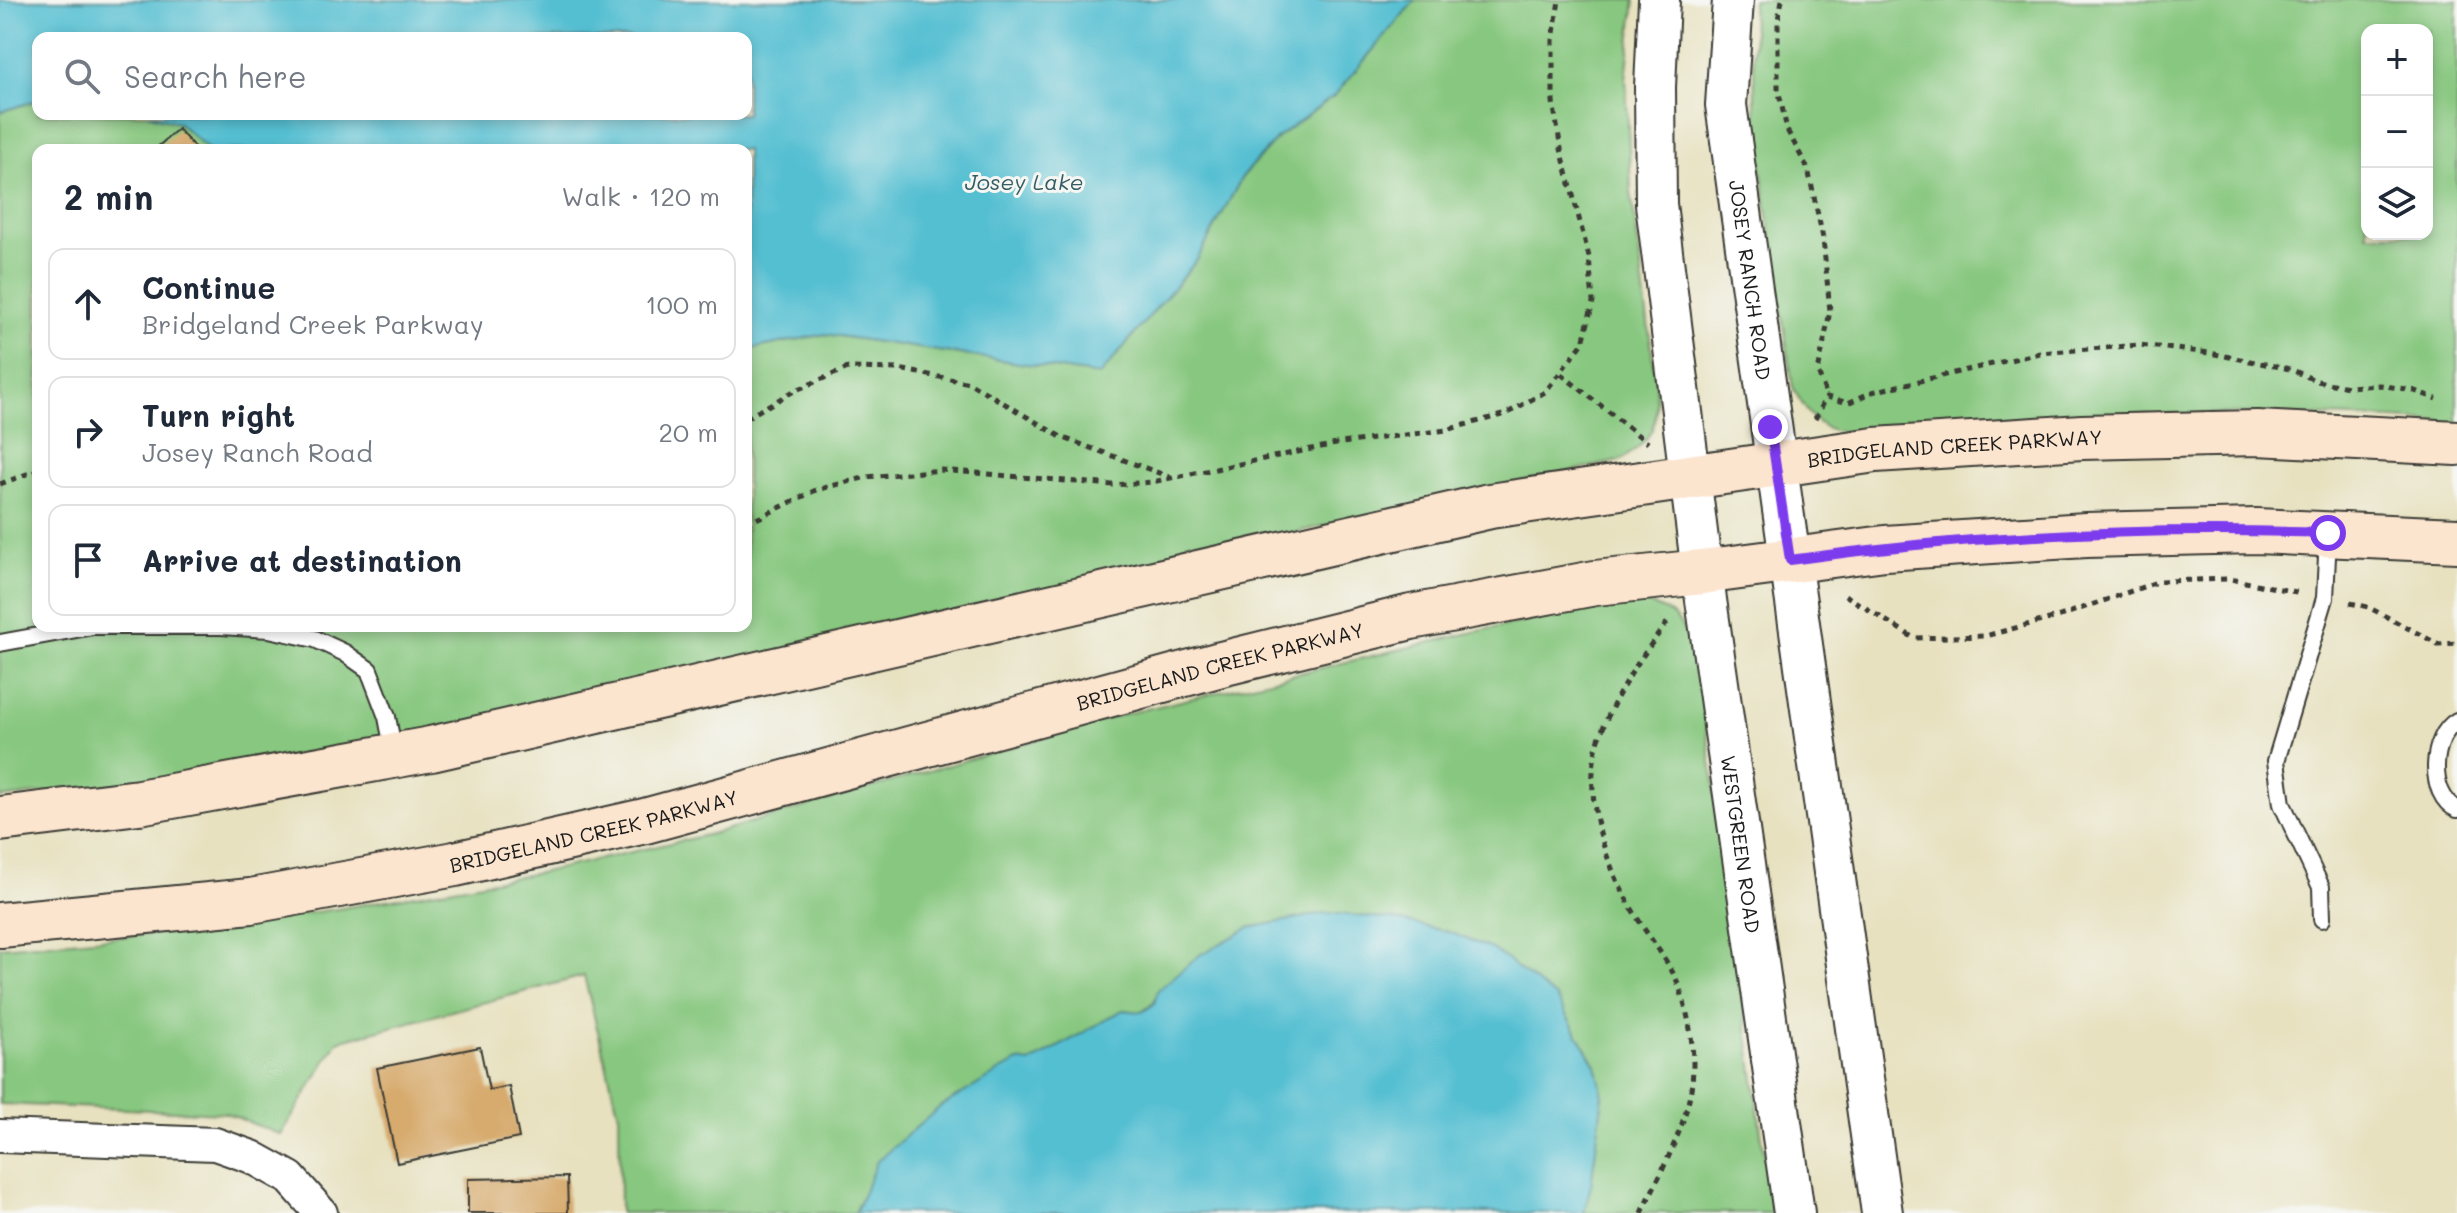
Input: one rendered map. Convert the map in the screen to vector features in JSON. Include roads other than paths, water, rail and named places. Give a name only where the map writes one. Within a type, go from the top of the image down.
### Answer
[{"type":"main road","name":"BRIDGELAND CREEK PARKWAY","points":[[0,819],[139,802],[462,742],[1490,506],[1669,459],[1773,445],[1875,450],[2082,437],[2257,433],[2457,443]]},
{"type":"main road","name":"BRIDGELAND CREEK PARKWAY","points":[[0,925],[251,901],[455,864],[645,821],[1032,713],[1411,617],[1595,583],[1885,548],[2086,535],[2256,531],[2457,540]]},
{"type":"street","points":[[1659,0],[1655,87],[1656,204],[1669,459]]},
{"type":"street","name":"JOSEY RANCH ROAD","points":[[1733,0],[1726,105],[1790,560]]},
{"type":"street","name":"WESTGREEN ROAD","points":[[1669,459],[1684,574],[1794,1213]]},
{"type":"street","points":[[1790,560],[1882,1213]]},
{"type":"street","points":[[0,1136],[215,1144],[252,1157],[290,1178],[319,1211]]},
{"type":"lane","points":[[2322,919],[2321,887],[2282,804],[2276,761],[2325,598],[2328,533]]},
{"type":"lane","points":[[0,643],[60,632]]},
{"type":"lane","points":[[283,632],[315,639],[345,653],[369,670],[387,717],[394,755]]},
{"type":"lane","points":[[2457,721],[2449,726],[2437,752],[2437,782],[2451,807],[2457,809]]},
{"type":"water","name":"Josey Lake","points":[[0,0],[1415,0],[1335,95],[1278,137],[1242,177],[1197,260],[1100,375],[825,334],[752,349],[752,144],[202,144],[179,123],[169,120],[752,120],[752,32],[32,32],[32,102],[0,112]]},
{"type":"water","points":[[1326,913],[1391,919],[1449,932],[1494,950],[1556,998],[1596,1065],[1603,1095],[1591,1185],[1584,1213],[855,1213],[877,1161],[941,1106],[1018,1061],[1030,1063],[1123,1010],[1142,1012],[1154,1004],[1158,990],[1201,954],[1249,928]]}]
